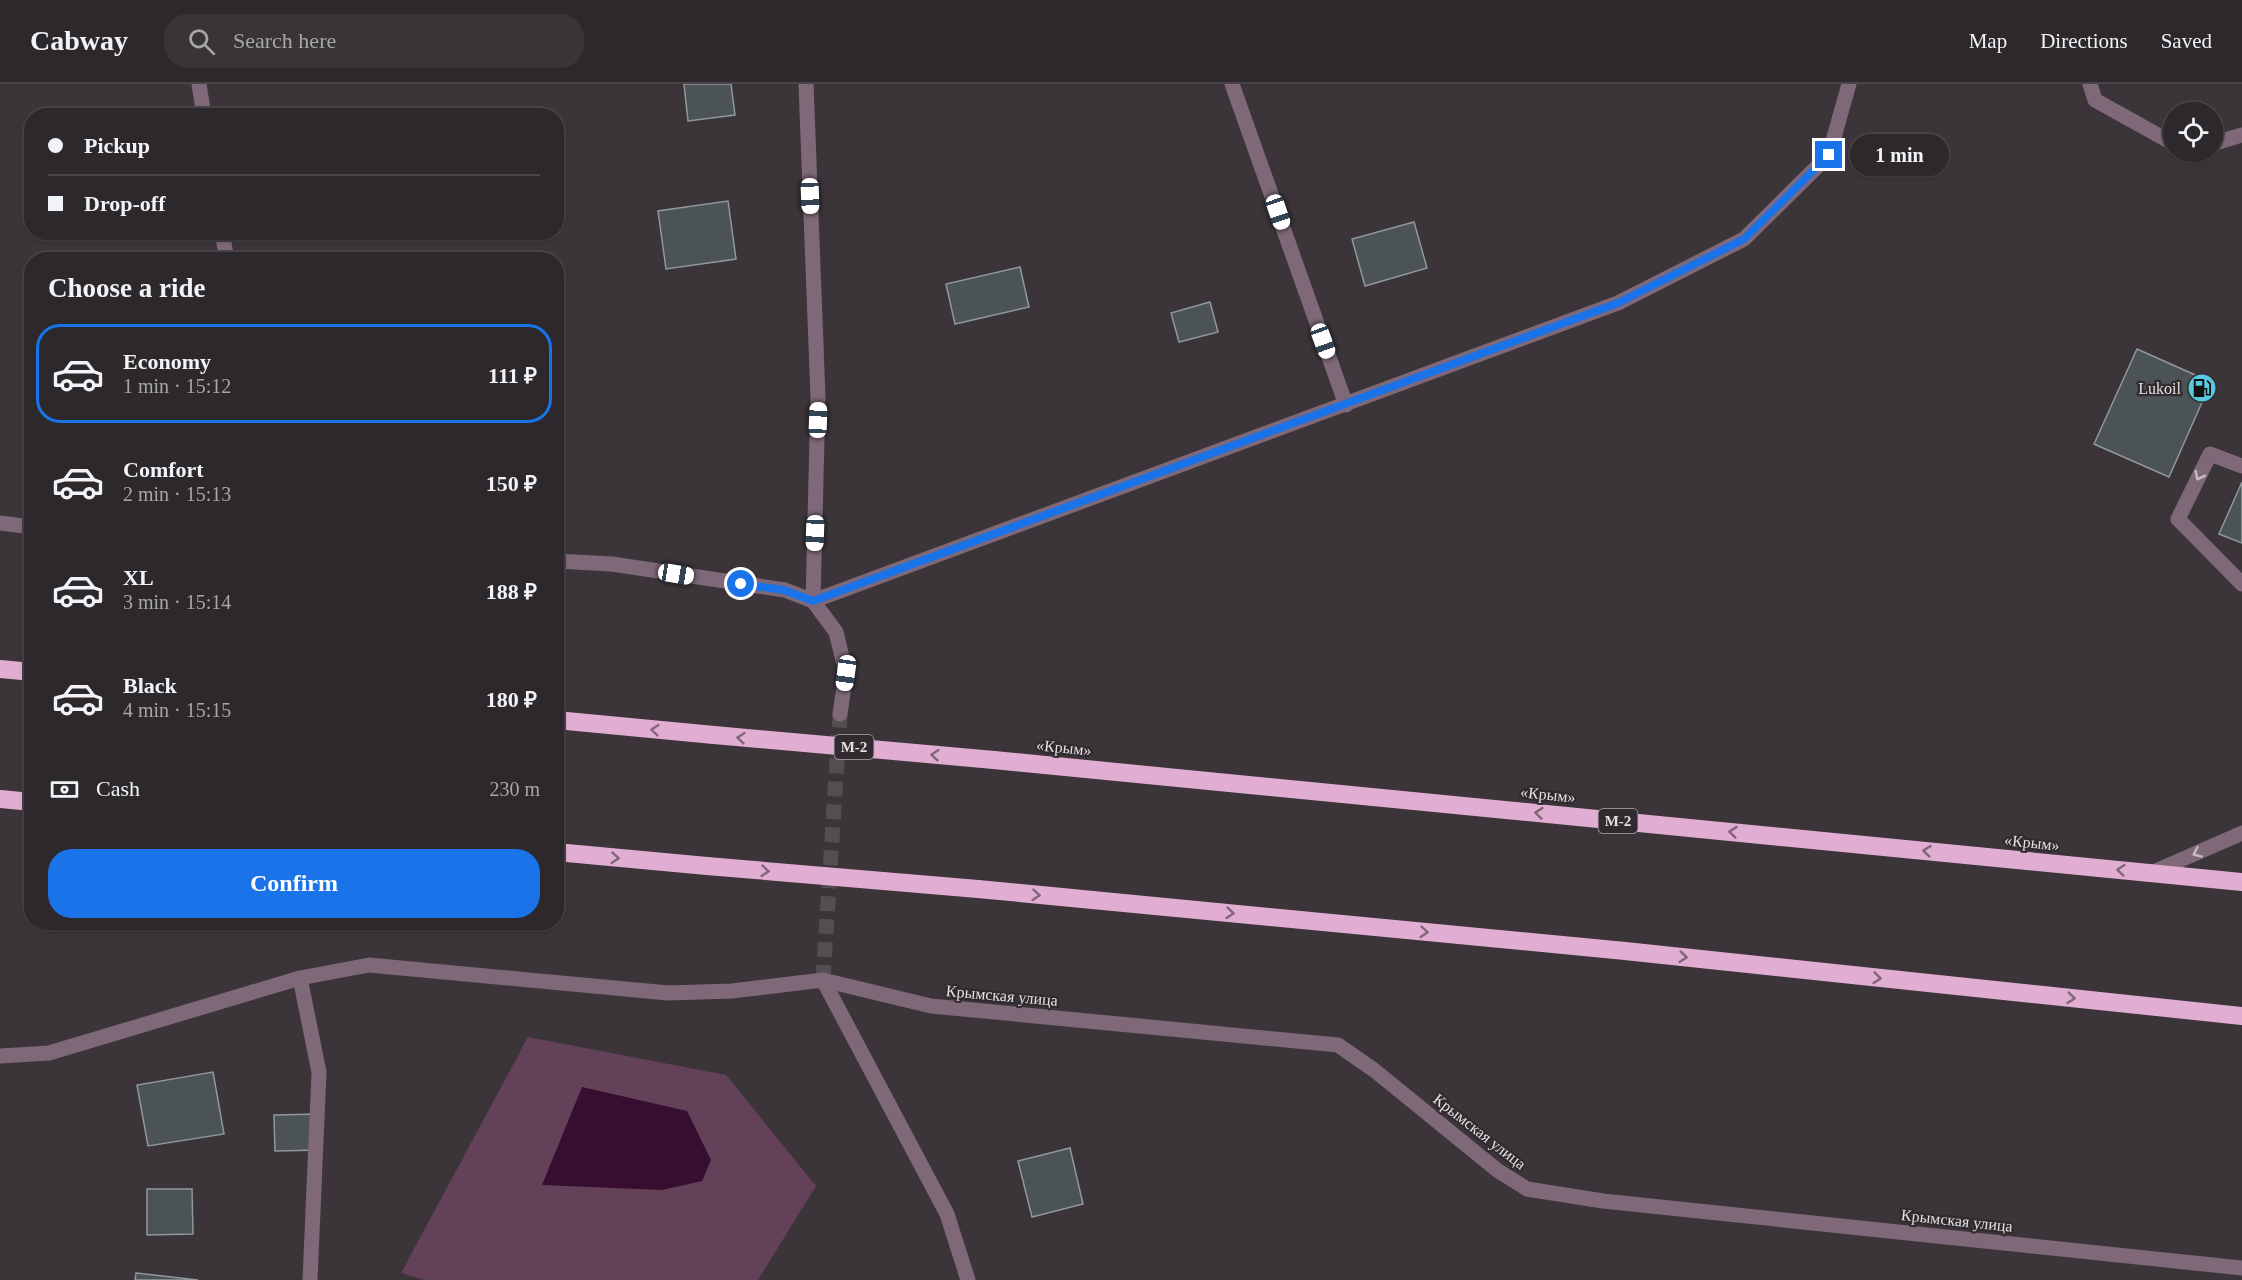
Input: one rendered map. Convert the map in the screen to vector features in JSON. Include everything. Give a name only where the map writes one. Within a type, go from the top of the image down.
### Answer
[{"type":"highway","points":[[0,669],[24,671]]},
{"type":"highway","name":"«Крым»","points":[[564,721],[994,760],[2242,882]]},
{"type":"highway","points":[[0,799],[24,801]]},
{"type":"highway","points":[[564,853],[978,889],[1624,951],[2242,1017]]},
{"type":"street","points":[[199,84],[203,108]]},
{"type":"street","points":[[806,84],[818,397],[813,601]]},
{"type":"street","points":[[1232,84],[1346,405]]},
{"type":"street","points":[[813,601],[1618,303],[1744,239],[1829,155],[1849,84]]},
{"type":"street","points":[[2090,84],[2094,100],[2163,138]]},
{"type":"street","points":[[2223,141],[2242,135]]},
{"type":"street","points":[[2242,466],[2210,454],[2178,519],[2242,584]]},
{"type":"street","points":[[0,523],[24,526]]},
{"type":"street","points":[[564,561],[612,564],[784,590],[813,601],[836,632],[844,663],[846,673],[840,714]]},
{"type":"street","points":[[2151,873],[2242,833]]},
{"type":"street","points":[[0,1056],[49,1053],[300,978],[369,965],[668,993],[732,991],[823,980],[947,1214],[968,1280]]},
{"type":"street","points":[[300,978],[319,1072],[310,1280]]},
{"type":"street","name":"Крымская улица","points":[[823,980],[932,1006],[1338,1045],[1374,1070],[1497,1170],[1527,1189],[1603,1201],[2242,1268]]},
{"type":"shaded area","points":[[528,1037],[726,1075],[816,1186],[758,1280],[424,1280],[401,1273]]},
{"type":"shaded area","points":[[582,1087],[687,1111],[711,1160],[702,1181],[662,1190],[542,1185]]},
{"type":"building","points":[[684,84],[731,84],[735,115],[688,121]]},
{"type":"building","points":[[728,201],[736,259],[666,269],[658,211]]},
{"type":"building","points":[[1414,222],[1427,268],[1365,286],[1352,239]]},
{"type":"building","points":[[1020,267],[1029,307],[955,324],[946,284]]},
{"type":"building","points":[[1210,302],[1218,332],[1179,342],[1171,313]]},
{"type":"building","points":[[2137,349],[2211,382],[2169,477],[2094,444]]},
{"type":"building","points":[[2242,482],[2242,543],[2219,534]]},
{"type":"building","points":[[213,1072],[224,1134],[148,1146],[137,1085]]},
{"type":"building","points":[[320,1114],[321,1150],[275,1151],[274,1115]]},
{"type":"building","points":[[1070,1148],[1083,1204],[1032,1217],[1018,1161]]},
{"type":"building","points":[[147,1189],[192,1189],[193,1234],[147,1235]]},
{"type":"building","points":[[136,1273],[198,1280],[135,1280]]},
{"type":"tunnel","points":[[823,980],[840,714]]},
{"type":"place","name":"Lukoil","points":[[2202,388]]},
{"type":"route","points":[[741,584],[784,590],[813,601],[1618,303],[1744,239],[1829,155]]}]
